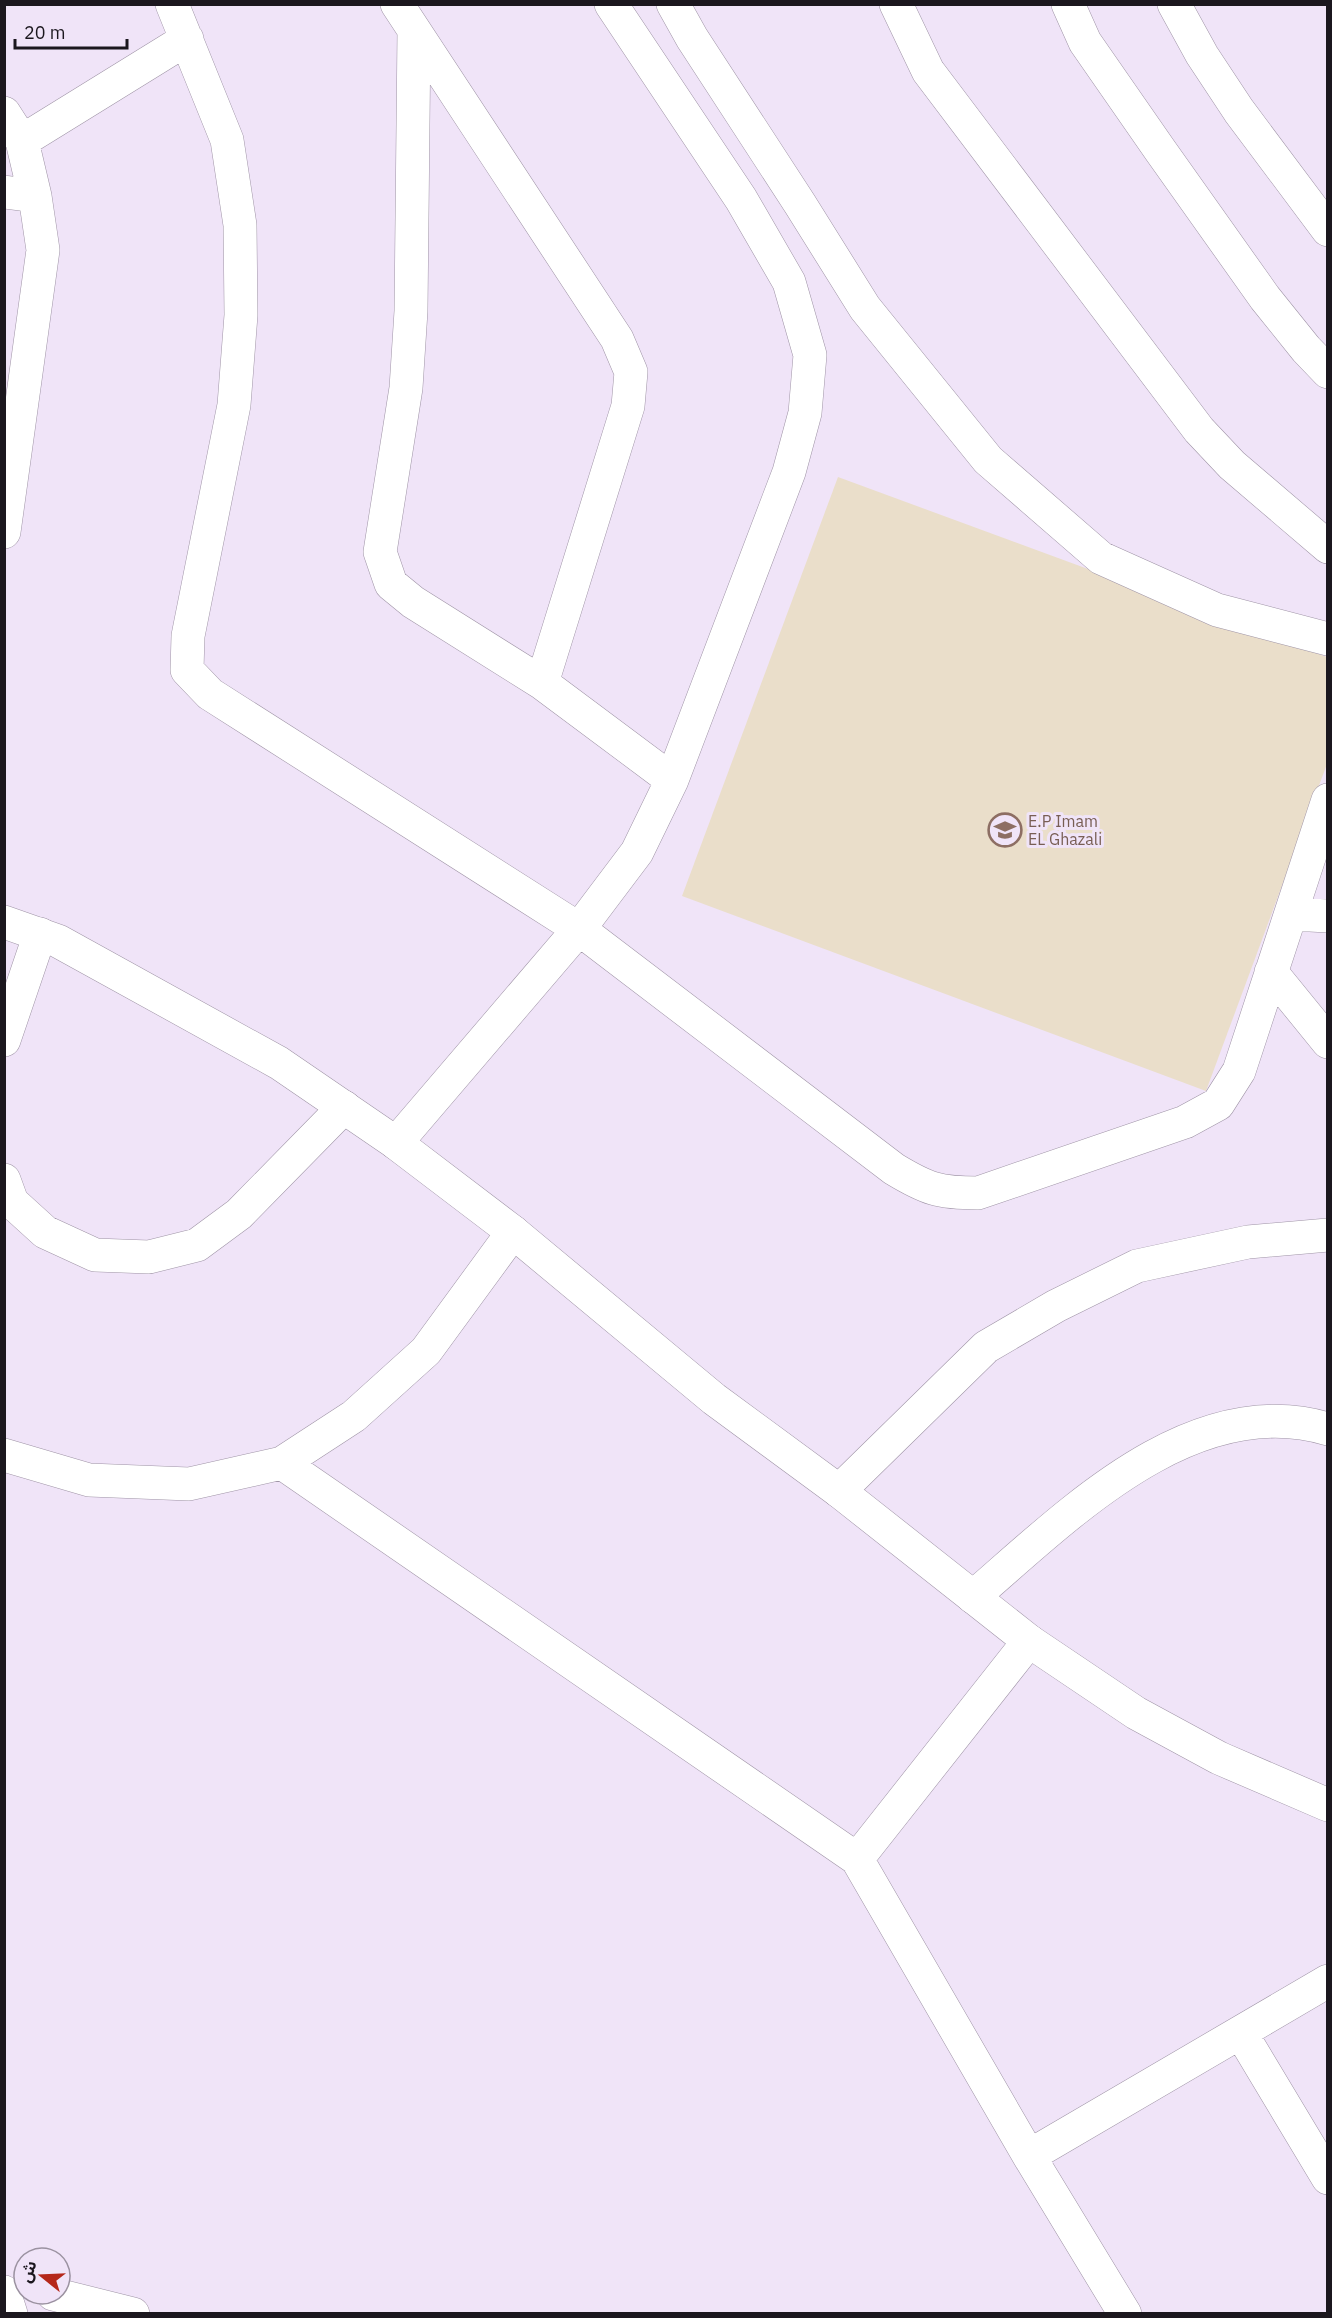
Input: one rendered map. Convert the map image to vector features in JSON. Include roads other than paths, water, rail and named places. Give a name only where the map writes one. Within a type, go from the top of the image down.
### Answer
[{"type":"street","points":[[172,4],[227,140],[240,225],[241,315],[234,405],[188,636],[187,670],[210,694],[579,929],[894,1169],[918,1183],[947,1193],[978,1193],[1185,1122],[1218,1104],[1239,1071],[1328,800]]},
{"type":"street","points":[[396,1143],[579,929],[637,852],[672,780],[789,472],[806,413],[810,355],[789,282],[741,199],[611,4]]},
{"type":"street","points":[[673,4],[692,38],[865,308],[988,460],[1101,558],[1217,610],[1328,639]]},
{"type":"street","points":[[896,4],[928,71],[1199,430],[1232,465],[1328,547]]},
{"type":"street","points":[[1068,4],[1085,42],[1167,160],[1265,298],[1306,349],[1328,372]]},
{"type":"street","points":[[1174,4],[1202,55],[1239,111],[1328,230]]},
{"type":"street","points":[[405,18],[410,322],[406,388],[380,552],[391,584],[413,602],[542,683],[672,780]]},
{"type":"street","points":[[405,18],[617,339],[631,372],[628,406],[542,683]]},
{"type":"street","points":[[22,141],[187,39]]},
{"type":"street","points":[[4,113],[22,141],[20,194],[43,250],[4,532]]},
{"type":"street","points":[[1292,914],[1328,916]]},
{"type":"street","points":[[4,922],[58,941],[279,1063],[396,1143],[513,1232],[714,1399],[839,1491],[1029,1641],[1136,1713],[1219,1758],[1328,1805]]},
{"type":"street","points":[[4,1040],[40,934]]},
{"type":"street","points":[[1271,972],[1328,1042]]},
{"type":"street","points":[[4,1180],[12,1202],[45,1232],[95,1255],[149,1257],[197,1245],[240,1214],[344,1107]]},
{"type":"street","points":[[4,1455],[89,1480],[189,1484],[282,1463],[354,1416],[426,1351],[513,1232]]},
{"type":"street","points":[[839,1491],[986,1347],[1056,1306],[1137,1266],[1248,1242],[1328,1236]]},
{"type":"street","points":[[973,1597],[1067,1517],[1124,1473],[1172,1448],[1215,1431],[1260,1420],[1306,1422],[1328,1429]]},
{"type":"street","points":[[282,1463],[857,1859],[1029,2156],[1125,2313]]},
{"type":"street","points":[[857,1859],[1029,1641]]},
{"type":"street","points":[[1029,2156],[1328,1981]]},
{"type":"street","points":[[1241,2033],[1328,2178]]},
{"type":"street","points":[[4,2292],[11,2313]]},
{"type":"street","points":[[72,2299],[133,2313]]},
{"type":"place","name":"E.P Imam EL Ghazali","points":[[1005,830]]}]
